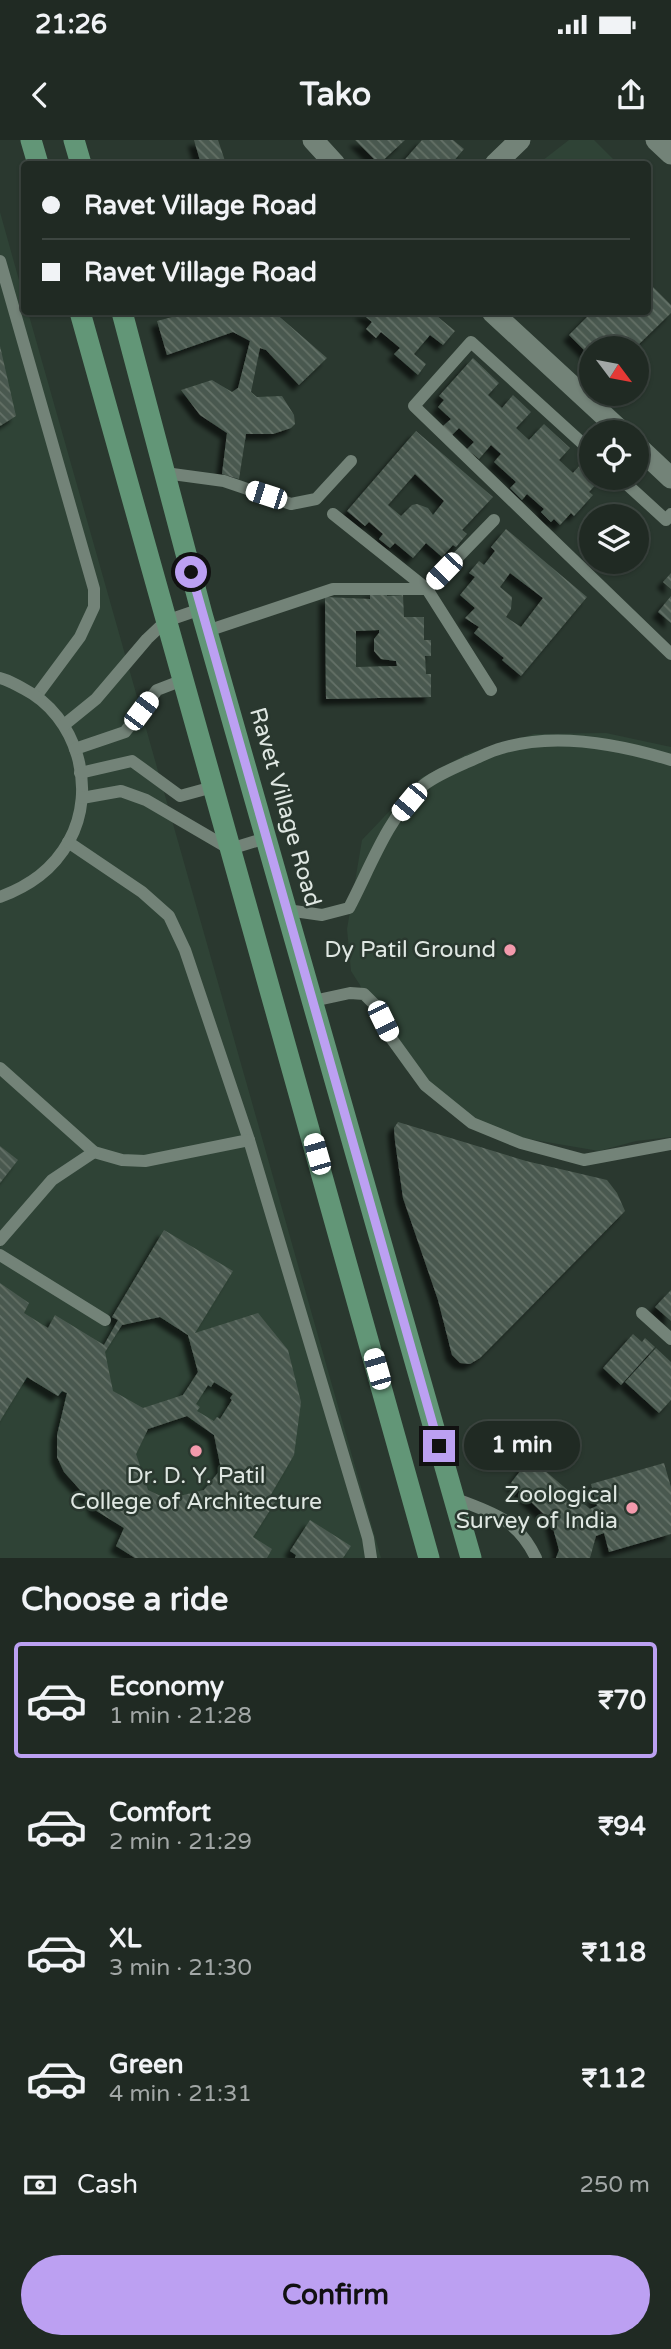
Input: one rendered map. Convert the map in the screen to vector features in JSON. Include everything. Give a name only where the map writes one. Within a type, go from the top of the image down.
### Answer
[{"type":"main road","points":[[31,140],[37,161]]},
{"type":"main road","points":[[74,140],[80,161]]},
{"type":"main road","points":[[81,315],[429,1558]]},
{"type":"main road","name":"Ravet Village Road","points":[[123,315],[207,631],[471,1558]]},
{"type":"street","points":[[313,140],[332,161]]},
{"type":"street","points":[[498,161],[520,140]]},
{"type":"street","points":[[656,140],[671,154]]},
{"type":"street","points":[[495,315],[609,420]]},
{"type":"street","points":[[649,457],[671,478]]},
{"type":"lane","points":[[0,261],[94,589],[94,607],[80,637],[37,695]]},
{"type":"lane","points":[[579,440],[471,342],[414,406],[671,654]]},
{"type":"lane","points":[[165,473],[224,481],[291,504],[316,499],[351,461]]},
{"type":"lane","points":[[634,490],[669,520]]},
{"type":"lane","points":[[333,513],[427,589],[491,690]]},
{"type":"lane","points":[[207,631],[333,589],[427,589],[494,520]]},
{"type":"lane","points":[[64,725],[96,699],[147,639],[166,621],[201,609]]},
{"type":"lane","points":[[0,678],[37,695],[64,725],[79,760],[82,798],[78,821],[68,842],[49,868],[24,887],[0,897]]},
{"type":"lane","points":[[75,749],[125,732],[157,690],[183,680]]},
{"type":"lane","points":[[287,910],[322,915],[349,908],[396,817],[421,787],[457,766],[502,748],[543,741],[564,741],[611,745],[671,760]]},
{"type":"lane","points":[[80,773],[132,761],[180,796],[213,787]]},
{"type":"lane","points":[[82,798],[121,791],[146,800],[230,849],[266,838]]},
{"type":"lane","points":[[68,842],[142,892],[169,916],[185,950],[249,1140],[368,1538],[371,1558]]},
{"type":"lane","points":[[313,1001],[350,993],[364,994],[375,1005],[391,1038],[425,1085],[472,1123],[521,1143],[584,1160],[671,1144]]},
{"type":"lane","points":[[0,1068],[94,1152],[122,1160],[145,1161],[249,1140]]},
{"type":"lane","points":[[0,1240],[52,1180],[94,1152]]},
{"type":"lane","points":[[0,1255],[105,1320]]},
{"type":"lane","points":[[642,1314],[671,1339]]},
{"type":"lane","points":[[454,1498],[505,1518],[528,1542],[536,1558]]},
{"type":"shaded area","points":[[569,140],[594,140],[615,161],[542,161]]},
{"type":"shaded area","points":[[0,212],[21,287],[21,315],[29,315],[381,1558],[0,1558]]},
{"type":"shaded area","name":"Dy Patil Ground","points":[[606,733],[671,747],[671,1137],[636,1141],[599,1151],[499,1134],[455,1113],[406,1070],[375,1023],[360,985],[351,971],[347,929],[362,840],[421,778],[469,753],[534,734]]},
{"type":"building","points":[[194,140],[218,140],[225,161],[200,161]]},
{"type":"building","points":[[355,140],[405,140],[382,161],[376,161]]},
{"type":"building","points":[[422,140],[453,140],[464,149],[454,161],[404,161]]},
{"type":"building","points":[[651,285],[671,305],[671,313],[647,336],[579,336],[579,345],[569,335],[589,315],[651,315]]},
{"type":"building","points":[[180,315],[277,315],[327,358],[299,385],[266,350],[260,348],[251,392],[257,397],[282,396],[294,415],[295,424],[273,434],[246,434],[239,479],[222,474],[227,433],[200,415],[181,390],[212,380],[232,392],[238,388],[250,341],[233,332],[167,355],[157,321]]},
{"type":"building","points":[[364,315],[436,315],[455,331],[443,345],[430,335],[414,354],[426,364],[418,375],[394,354],[400,348],[381,332],[376,338],[366,329],[372,322]]},
{"type":"building","points":[[0,346],[16,416],[0,426]]},
{"type":"building","points":[[473,358],[499,383],[488,395],[502,408],[513,395],[531,412],[516,428],[529,440],[544,424],[570,448],[559,460],[573,473],[579,466],[579,490],[591,490],[589,492],[593,495],[585,504],[579,504],[579,510],[574,516],[571,513],[560,525],[554,519],[551,522],[541,512],[544,509],[527,494],[522,500],[510,488],[516,482],[494,462],[501,454],[491,445],[479,459],[467,449],[474,442],[459,428],[452,435],[443,426],[451,419],[438,407],[444,400],[439,396]]},
{"type":"building","points":[[416,431],[493,497],[462,530],[467,534],[456,547],[453,545],[442,557],[426,543],[413,558],[395,543],[390,548],[379,539],[383,534],[369,522],[365,526],[347,511]],"holes":[[[415,474],[444,501],[433,515],[428,508],[417,504],[412,505],[401,516],[388,505]]]},
{"type":"building","points":[[506,529],[587,597],[521,676],[474,633],[479,627],[465,618],[475,608],[460,595],[475,577],[469,573],[479,561],[484,565],[495,551],[491,547]],"holes":[[[510,573],[543,598],[521,627],[506,617],[511,609],[512,597],[500,587]]]},
{"type":"building","points":[[671,573],[671,589],[663,582]]},
{"type":"building","points":[[387,591],[387,596],[403,595],[404,617],[424,617],[424,640],[431,640],[431,656],[425,656],[426,674],[431,674],[431,697],[326,699],[325,597],[370,599],[370,592]],"holes":[[[379,630],[374,639],[374,651],[381,659],[396,661],[397,666],[356,667],[356,631]]]},
{"type":"building","points":[[671,596],[671,623],[658,612]]},
{"type":"building","points":[[398,1122],[526,1161],[607,1180],[617,1193],[625,1211],[480,1358],[470,1364],[460,1363],[452,1355],[438,1300],[403,1198],[394,1128]]},
{"type":"building","points":[[0,1146],[18,1160],[0,1183]]},
{"type":"building","points":[[164,1230],[233,1271],[195,1333],[258,1313],[288,1350],[301,1402],[294,1455],[270,1496],[277,1499],[253,1537],[272,1549],[267,1558],[135,1558],[116,1546],[124,1528],[95,1510],[93,1504],[64,1472],[57,1457],[57,1435],[67,1393],[62,1391],[58,1396],[27,1377],[0,1421],[0,1283],[29,1303],[24,1313],[48,1328],[55,1315],[104,1345],[118,1320],[112,1317]],"holes":[[[160,1317],[188,1335],[198,1372],[183,1395],[143,1408],[113,1391],[105,1352],[122,1325]],[[214,1382],[233,1394],[220,1419],[217,1417],[214,1421],[197,1411],[200,1407],[196,1404],[208,1385],[211,1387]],[[187,1416],[214,1435],[221,1469],[204,1490],[167,1499],[148,1490],[136,1454],[148,1429]]]},
{"type":"building","points":[[671,1290],[671,1321],[655,1307]]},
{"type":"building","points":[[633,1334],[642,1342],[645,1338],[655,1347],[621,1385],[603,1368]]},
{"type":"building","points":[[656,1348],[671,1362],[671,1400],[659,1413],[625,1382]]},
{"type":"building","name":"Zoological Survey of India","points":[[530,1458],[590,1509],[597,1506],[591,1484],[664,1463],[671,1487],[671,1534],[609,1552],[604,1533],[596,1536],[590,1558],[556,1558],[559,1550],[551,1521],[511,1483]]},
{"type":"building","points":[[310,1520],[351,1546],[343,1558],[295,1558],[296,1555],[290,1551]]},
{"type":"place","name":"Dy Patil Ground","points":[[510,950]]},
{"type":"place","name":"Dr. D. Y. Patil College of Architecture","points":[[196,1451]]},
{"type":"place","name":"Zoological Survey of India","points":[[632,1508]]},
{"type":"route","points":[[191,572],[439,1446]]}]
